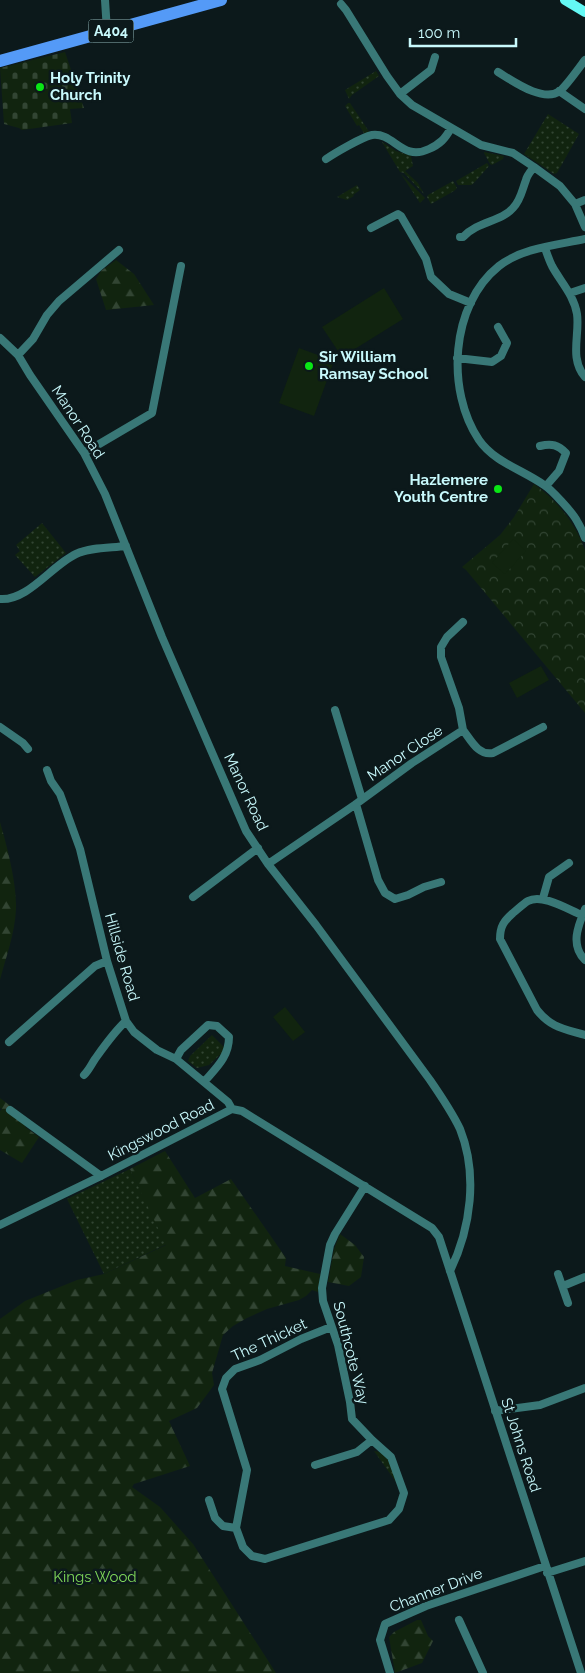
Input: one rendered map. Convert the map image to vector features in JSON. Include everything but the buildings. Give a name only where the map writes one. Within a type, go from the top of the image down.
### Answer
[{"type":"main road","name":"A404","points":[[0,61],[221,0]]},
{"type":"main road","points":[[565,0],[585,12]]},
{"type":"street","points":[[105,0],[107,32]]},
{"type":"street","points":[[341,4],[400,94],[412,106],[481,145],[513,153],[534,167],[560,186],[575,204],[585,227]]},
{"type":"street","points":[[400,94],[431,70],[435,57]]},
{"type":"street","points":[[498,72],[532,91],[547,94],[559,91],[585,60]]},
{"type":"street","points":[[559,91],[585,109]]},
{"type":"street","points":[[326,159],[372,135],[384,137],[405,151],[421,153],[445,139],[451,128]]},
{"type":"street","points":[[460,237],[463,237],[484,222],[498,218],[512,209],[521,197],[526,178],[534,167]]},
{"type":"street","points":[[575,204],[585,200]]},
{"type":"street","points":[[371,228],[398,214],[401,216],[426,260],[431,277],[449,294],[471,303]]},
{"type":"street","points":[[585,240],[520,255],[500,266],[487,278],[471,303],[462,326],[457,358],[466,415],[479,441],[492,454],[546,486],[577,519],[585,538]]},
{"type":"street","points":[[545,248],[551,264],[570,294],[577,314],[575,353],[581,372],[585,377]]},
{"type":"street","points":[[18,354],[33,339],[47,315],[59,301],[119,250]]},
{"type":"street","points":[[84,453],[152,413],[181,266]]},
{"type":"street","points":[[570,294],[585,288]]},
{"type":"street","points":[[457,358],[492,362],[501,356],[507,343],[498,327]]},
{"type":"street","name":"Manor Road","points":[[0,338],[18,354],[30,375],[84,453],[105,494],[162,637],[242,822],[268,864],[333,947],[430,1080],[460,1130],[470,1166],[470,1204],[464,1235],[450,1270]]},
{"type":"street","points":[[540,446],[550,444],[566,453]]},
{"type":"street","points":[[546,486],[558,471],[566,453],[572,446]]},
{"type":"street","points":[[0,599],[3,600],[22,594],[75,555],[88,550],[126,546]]},
{"type":"street","name":"Manor Close","points":[[463,622],[447,636],[442,647],[441,657],[459,708],[463,730],[480,752],[486,755],[543,726]]},
{"type":"street","name":"Manor Close","points":[[335,710],[378,880],[385,893],[395,898],[408,896],[424,887],[441,882]]},
{"type":"street","points":[[0,727],[23,743],[28,749]]},
{"type":"street","name":"Manor Close","points":[[268,864],[412,763],[463,730]]},
{"type":"street","name":"Hillside Road","points":[[47,770],[51,781],[60,794],[80,849],[107,961],[126,1021],[134,1032],[157,1050],[176,1059],[228,1102],[232,1109]]},
{"type":"street","points":[[193,897],[258,848]]},
{"type":"street","points":[[543,898],[548,877],[569,863]]},
{"type":"street","points":[[585,960],[576,942],[576,930],[584,912],[543,898],[528,901],[503,921],[500,939],[537,1010],[545,1020],[559,1028],[585,1035]]},
{"type":"street","points":[[9,1042],[95,966],[107,961]]},
{"type":"street","points":[[84,1075],[114,1032],[126,1021]]},
{"type":"street","points":[[176,1059],[182,1050],[208,1025],[217,1026],[229,1037],[229,1047],[224,1059],[204,1082]]},
{"type":"street","name":"Kingswood Road","points":[[0,1226],[232,1109],[242,1112],[432,1228]]},
{"type":"street","points":[[10,1110],[101,1176]]},
{"type":"street","name":"Southcote Way","points":[[236,1528],[242,1547],[252,1556],[265,1559],[388,1520],[399,1509],[404,1493],[391,1457],[352,1419],[338,1345],[323,1301],[322,1288],[330,1245],[334,1234],[365,1186]]},
{"type":"street","name":"St Johns Road","points":[[432,1228],[439,1237],[546,1569],[582,1671]]},
{"type":"street","points":[[558,1274],[568,1303]]},
{"type":"street","points":[[563,1286],[585,1277]]},
{"type":"street","name":"The Thicket","points":[[236,1528],[247,1470],[222,1389],[226,1378],[235,1369],[260,1360],[301,1339],[331,1327]]},
{"type":"street","points":[[495,1411],[540,1405],[585,1388]]},
{"type":"street","points":[[315,1465],[356,1452],[372,1440]]},
{"type":"street","points":[[209,1500],[215,1518],[222,1526],[236,1528]]},
{"type":"street","points":[[546,1569],[585,1561]]},
{"type":"street","name":"Channer Drive","points":[[390,1673],[380,1640],[385,1624],[426,1606],[546,1569]]},
{"type":"street","points":[[459,1620],[483,1673]]},
{"type":"green space","points":[[65,52],[84,108],[70,109],[72,123],[22,130],[4,124],[0,68]]},
{"type":"green space","points":[[376,71],[379,76],[349,99],[345,90]]},
{"type":"green space","points":[[350,103],[370,133],[365,135],[359,125],[357,126],[345,106]]},
{"type":"green space","points":[[548,114],[579,134],[557,173],[554,174],[524,154]]},
{"type":"green space","points":[[382,142],[396,151],[411,156],[413,166],[405,171],[418,183],[424,194],[404,173],[400,172]]},
{"type":"green space","points":[[484,152],[504,156],[503,159],[492,165]]},
{"type":"green space","points":[[487,163],[489,166],[473,184],[458,185],[456,181]]},
{"type":"green space","points":[[401,174],[425,198],[420,203]]},
{"type":"green space","points":[[453,181],[457,188],[431,204],[427,197],[428,195]]},
{"type":"green space","points":[[357,185],[360,190],[354,196],[347,200],[337,197]]},
{"type":"green space","points":[[116,260],[134,274],[154,305],[106,310],[96,279],[101,271]]},
{"type":"green space","points":[[384,288],[403,319],[342,357],[322,327]]},
{"type":"green space","points":[[299,348],[334,361],[314,416],[279,403]]},
{"type":"green space","points":[[534,484],[565,513],[585,550],[585,713],[462,567],[500,535],[514,517]]},
{"type":"green space","points":[[42,523],[66,553],[35,577],[15,555],[20,551],[16,545]]},
{"type":"green space","points":[[513,539],[526,551],[505,574],[492,563]]},
{"type":"green space","points":[[541,666],[549,680],[517,698],[509,683]]},
{"type":"green space","points":[[0,822],[13,877],[16,909],[12,936],[0,980]]},
{"type":"green space","points":[[285,1007],[305,1032],[293,1041],[273,1017]]},
{"type":"green space","points":[[212,1035],[226,1049],[209,1065],[197,1068],[188,1061],[190,1056]]},
{"type":"green space","points":[[0,1098],[28,1119],[25,1127],[39,1137],[22,1163],[0,1150],[0,1111],[2,1109],[0,1108]]},
{"type":"green space","name":"Kings Wood","points":[[165,1151],[195,1198],[231,1179],[286,1258],[285,1266],[320,1274],[318,1292],[312,1290],[299,1300],[267,1309],[247,1318],[233,1326],[223,1335],[212,1373],[214,1385],[197,1408],[169,1421],[190,1466],[134,1484],[132,1487],[160,1507],[193,1544],[276,1673],[0,1673],[0,1319],[25,1301],[77,1280],[104,1274],[166,1245],[130,1169]]},
{"type":"green space","points":[[130,1169],[167,1244],[104,1274],[67,1199]]},
{"type":"green space","points":[[340,1234],[355,1245],[364,1257],[361,1277],[349,1286],[328,1282],[334,1249]]},
{"type":"green space","points":[[374,1451],[385,1455],[391,1463],[398,1485]]},
{"type":"green space","points":[[417,1620],[421,1620],[428,1636],[433,1641],[422,1663],[395,1673],[389,1637],[394,1632]]},
{"type":"place","name":"Holy Trinity Church","points":[[40,87]]},
{"type":"place","name":"Sir William Ramsay School","points":[[309,366]]},
{"type":"place","name":"Hazlemere Youth Centre","points":[[498,489]]}]
